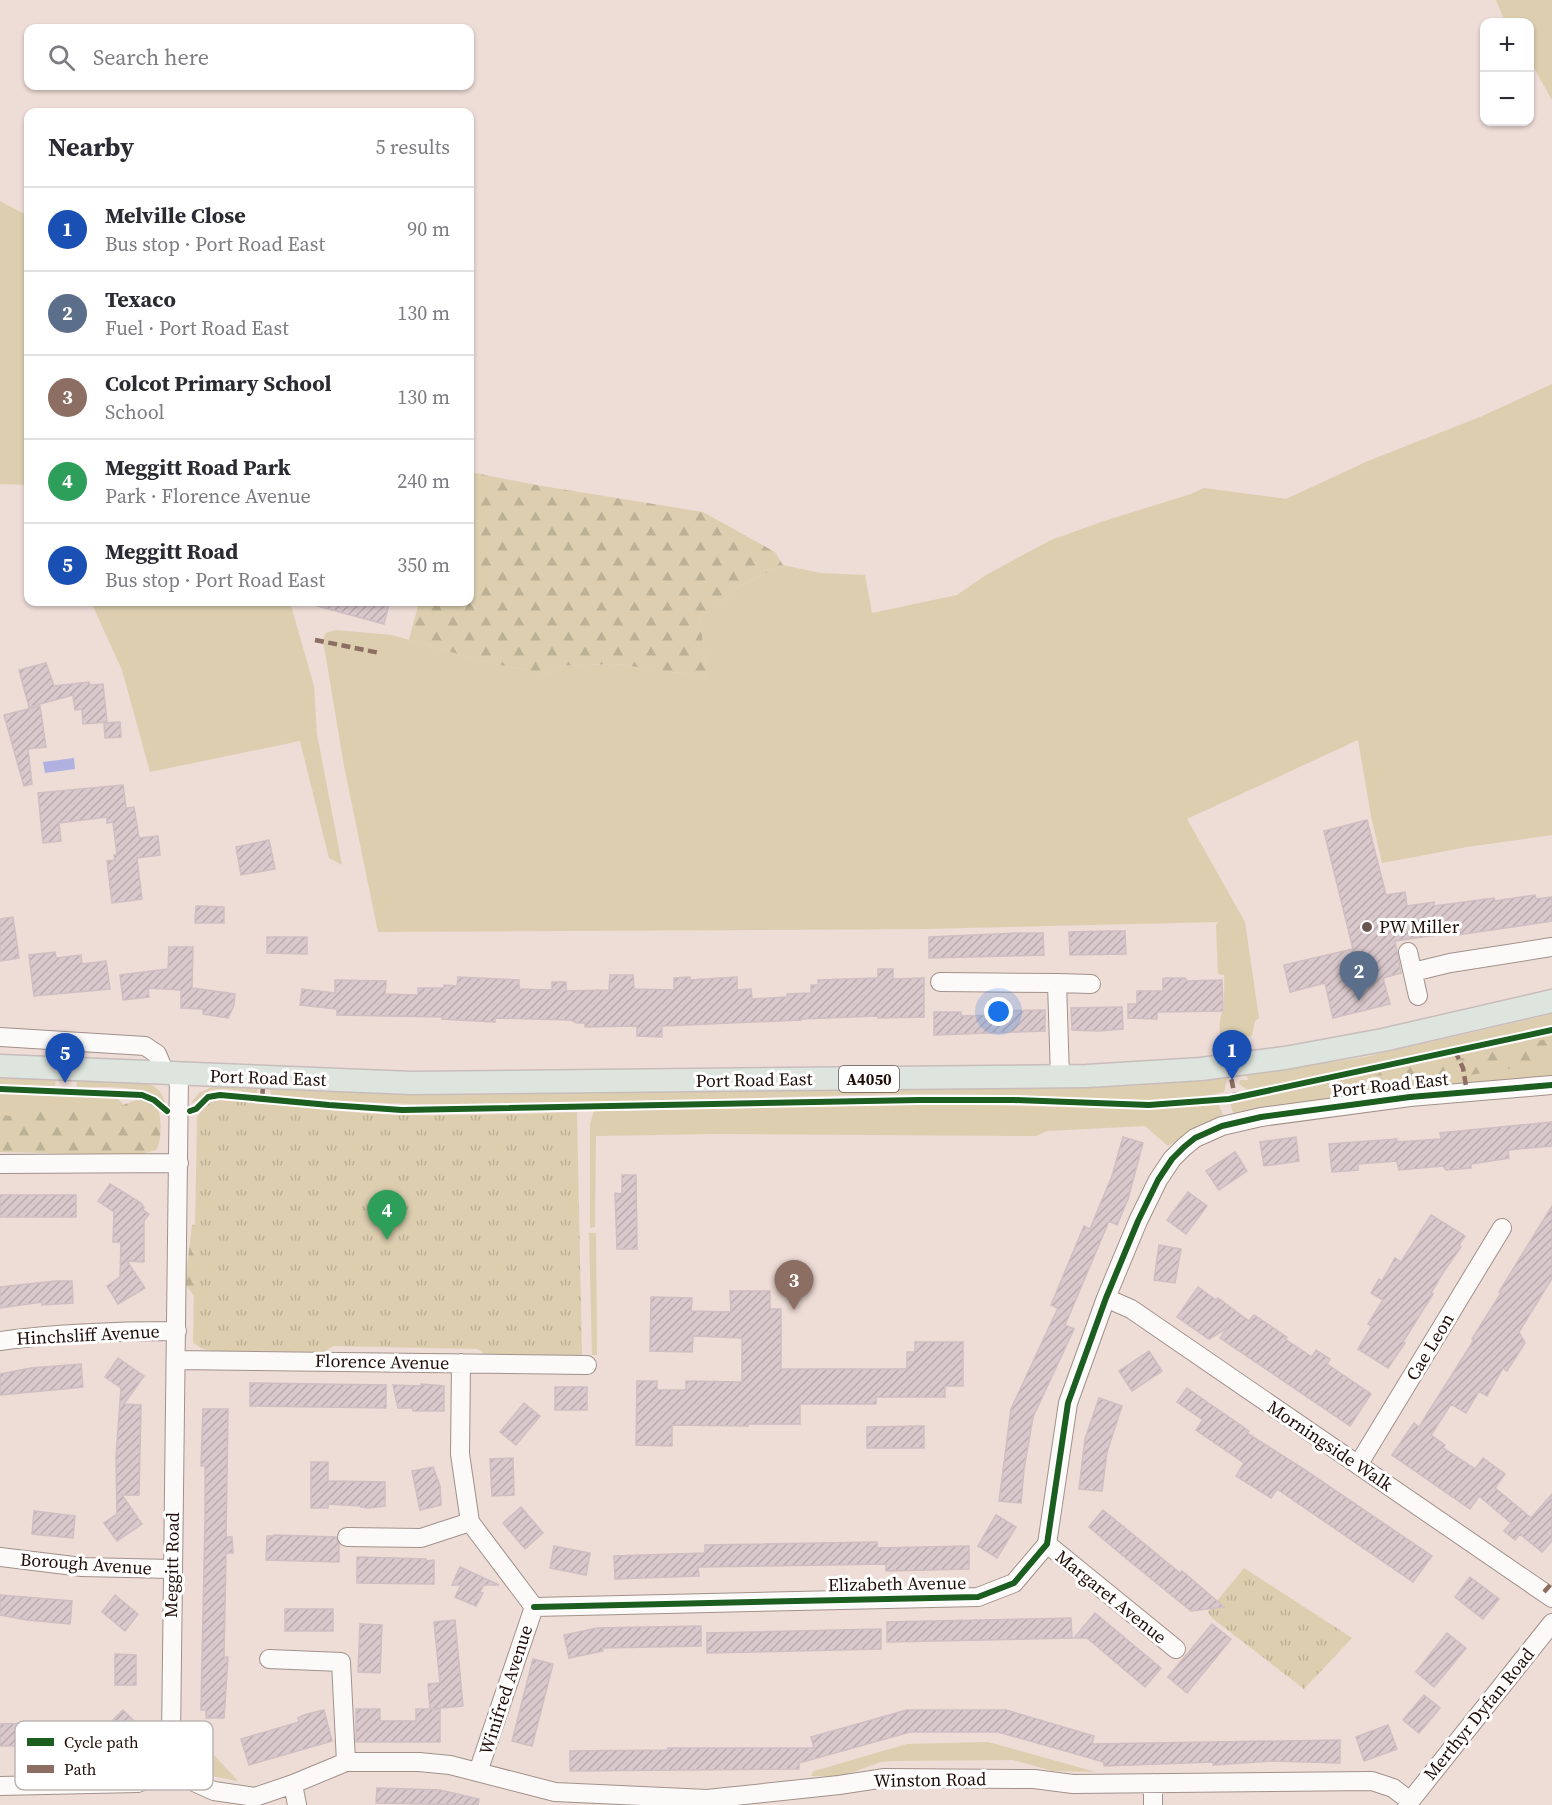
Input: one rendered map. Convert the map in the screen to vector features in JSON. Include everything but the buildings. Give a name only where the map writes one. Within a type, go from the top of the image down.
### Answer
[{"type":"main road","name":"Port Road East","points":[[0,1066],[348,1081],[493,1083],[1060,1077],[1190,1070],[1285,1058],[1383,1040],[1552,1001]]},
{"type":"street","points":[[1413,972],[1450,963],[1552,947]]},
{"type":"street","points":[[1408,952],[1418,996]]},
{"type":"street","points":[[1057,983],[1060,1077]]},
{"type":"street","points":[[951,987],[1091,984]]},
{"type":"street","points":[[0,1037],[145,1046],[157,1054],[172,1074]]},
{"type":"street","name":"Meggitt Road","points":[[171,1721],[179,1162],[172,1074]]},
{"type":"street","name":"Port Road East","points":[[1106,1298],[1149,1196],[1172,1159],[1195,1138],[1239,1121],[1369,1102],[1552,1085]]},
{"type":"street","points":[[0,1164],[179,1162]]},
{"type":"street","name":"Cae Leon","points":[[1358,1465],[1502,1228]]},
{"type":"street","points":[[1047,1544],[1068,1403],[1106,1298]]},
{"type":"street","name":"Morningside Walk","points":[[1106,1298],[1131,1309],[1552,1598]]},
{"type":"street","name":"Hinchsliff Avenue","points":[[0,1341],[99,1331],[177,1331]]},
{"type":"street","name":"Florence Avenue","points":[[176,1360],[587,1365]]},
{"type":"street","points":[[461,1363],[460,1454],[470,1522],[534,1608]]},
{"type":"street","points":[[346,1537],[421,1538],[470,1522]]},
{"type":"street","name":"Elizabeth Avenue","points":[[534,1608],[978,1597],[1014,1583],[1047,1544]]},
{"type":"street","name":"Margaret Avenue","points":[[1047,1544],[1176,1649]]},
{"type":"street","name":"Borough Avenue","points":[[0,1557],[82,1567],[172,1569]]},
{"type":"street","name":"Winifred Avenue","points":[[478,1772],[534,1608]]},
{"type":"street","name":"Merthyr Dyfan Road","points":[[1408,1803],[1552,1623]]},
{"type":"street","points":[[269,1659],[341,1662],[346,1762]]},
{"type":"street","name":"Winston Road","points":[[212,1790],[255,1797],[346,1762],[450,1765],[555,1792],[706,1802],[885,1778],[1034,1779],[1073,1784],[1372,1781],[1393,1788],[1408,1803]]},
{"type":"street","points":[[1153,1783],[1153,1805]]},
{"type":"street","points":[[293,1784],[297,1805]]},
{"type":"street","points":[[0,1786],[15,1786]]},
{"type":"green space","points":[[1496,0],[1552,0],[1552,100],[1534,68],[1534,18],[1503,18]]},
{"type":"green space","points":[[0,201],[24,214],[24,485],[0,484]]},
{"type":"green space","points":[[1552,384],[1552,835],[1467,847],[1382,863],[1358,740],[1187,819],[1245,922],[1259,1018],[1255,1021],[1252,1036],[1222,1042],[1220,1025],[1224,1010],[1224,975],[1218,974],[1216,925],[1219,922],[924,929],[378,932],[344,766],[323,640],[326,633],[335,630],[392,635],[485,662],[546,674],[554,666],[616,664],[707,677],[700,619],[739,586],[783,565],[820,573],[865,575],[872,613],[957,595],[986,575],[1051,540],[1104,521],[1204,488],[1286,499],[1368,461],[1480,417]]},
{"type":"green space","points":[[474,473],[703,512],[775,552],[783,565],[739,586],[700,619],[707,677],[616,664],[554,666],[546,674],[485,662],[409,640],[418,606],[474,606]]},
{"type":"green space","points":[[93,606],[291,606],[314,686],[317,734],[342,865],[329,858],[300,741],[150,772],[122,670]]},
{"type":"green space","points":[[1552,1014],[1552,1026],[1365,1068],[1248,1090],[1239,1084],[1240,1080],[1248,1080],[1247,1075],[1365,1057]]},
{"type":"green space","points":[[1552,1034],[1552,1078],[1336,1098],[1233,1113],[1230,1103],[1268,1096]]},
{"type":"green space","points":[[1552,1038],[1552,1062],[1470,1075],[1422,1090],[1385,1087],[1375,1076],[1388,1068],[1419,1066],[1435,1058],[1447,1063],[1483,1052]]},
{"type":"green space","points":[[0,1076],[56,1079],[55,1086],[0,1084]]},
{"type":"green space","points":[[1227,1078],[1224,1092],[1188,1098],[1150,1100],[913,1094],[592,1104],[431,1104],[271,1095],[270,1089],[436,1094],[1000,1088],[1131,1086]]},
{"type":"green space","points":[[76,1080],[147,1083],[159,1090],[165,1102],[134,1089],[77,1087]]},
{"type":"green space","points":[[212,1087],[258,1089],[257,1093],[229,1089],[212,1090],[191,1103],[199,1093]]},
{"type":"green space","points":[[0,1093],[117,1097],[125,1107],[117,1120],[0,1125]]},
{"type":"green space","points":[[139,1099],[154,1104],[159,1113],[160,1134],[156,1150],[138,1155],[0,1152],[0,1114],[9,1116],[42,1110],[107,1111]]},
{"type":"green space","points":[[222,1099],[400,1115],[577,1112],[582,1355],[486,1355],[478,1349],[333,1346],[324,1352],[213,1351],[203,1349],[193,1343],[197,1117],[207,1105]]},
{"type":"green space","points":[[935,1104],[1151,1109],[1219,1105],[1223,1115],[1198,1127],[1168,1146],[1145,1126],[1047,1131],[1036,1136],[712,1134],[596,1136],[595,1227],[590,1228],[590,1124],[594,1111]]},
{"type":"green space","points":[[215,1222],[198,1301],[185,1284],[192,1225]]},
{"type":"green space","points":[[589,1233],[596,1233],[597,1355],[592,1355]]},
{"type":"green space","points":[[1244,1568],[1352,1638],[1304,1689],[1212,1618],[1208,1612]]},
{"type":"green space","points":[[988,1742],[1096,1772],[1053,1771],[1013,1760],[893,1761],[881,1762],[842,1776],[811,1776],[814,1771],[907,1744]]},
{"type":"green space","points":[[213,1754],[238,1781],[213,1776]]},
{"type":"water","points":[[74,758],[75,769],[45,773],[43,762]]},
{"type":"marked path","points":[[315,640],[380,653]]},
{"type":"marked path","points":[[1455,1051],[1463,1068],[1467,1092]]},
{"type":"marked path","points":[[1229,1066],[1235,1098]]},
{"type":"marked path","points":[[262,1098],[264,1077]]},
{"type":"marked path","points":[[1544,1592],[1552,1583]]},
{"type":"cycle path","points":[[190,1111],[196,1109],[208,1097],[220,1095],[402,1110],[919,1100],[1014,1100],[1149,1105],[1229,1099],[1552,1030]]},
{"type":"cycle path","points":[[534,1607],[978,1597],[1014,1583],[1047,1544],[1068,1403],[1106,1298],[1158,1180],[1172,1159],[1184,1147],[1195,1138],[1222,1126],[1261,1117],[1410,1097],[1552,1085]]},
{"type":"cycle path","points":[[0,1089],[142,1095],[154,1100],[167,1111]]},
{"type":"place","name":"PW Miller","points":[[1367,927]]},
{"type":"place","name":"Texaco","points":[[1359,1001]]},
{"type":"place","name":"Melville Close","points":[[1232,1080]]},
{"type":"place","name":"Meggitt Road","points":[[65,1083]]},
{"type":"place","name":"Meggitt Road Park","points":[[387,1240]]},
{"type":"place","name":"Colcot Primary School","points":[[794,1310]]}]
